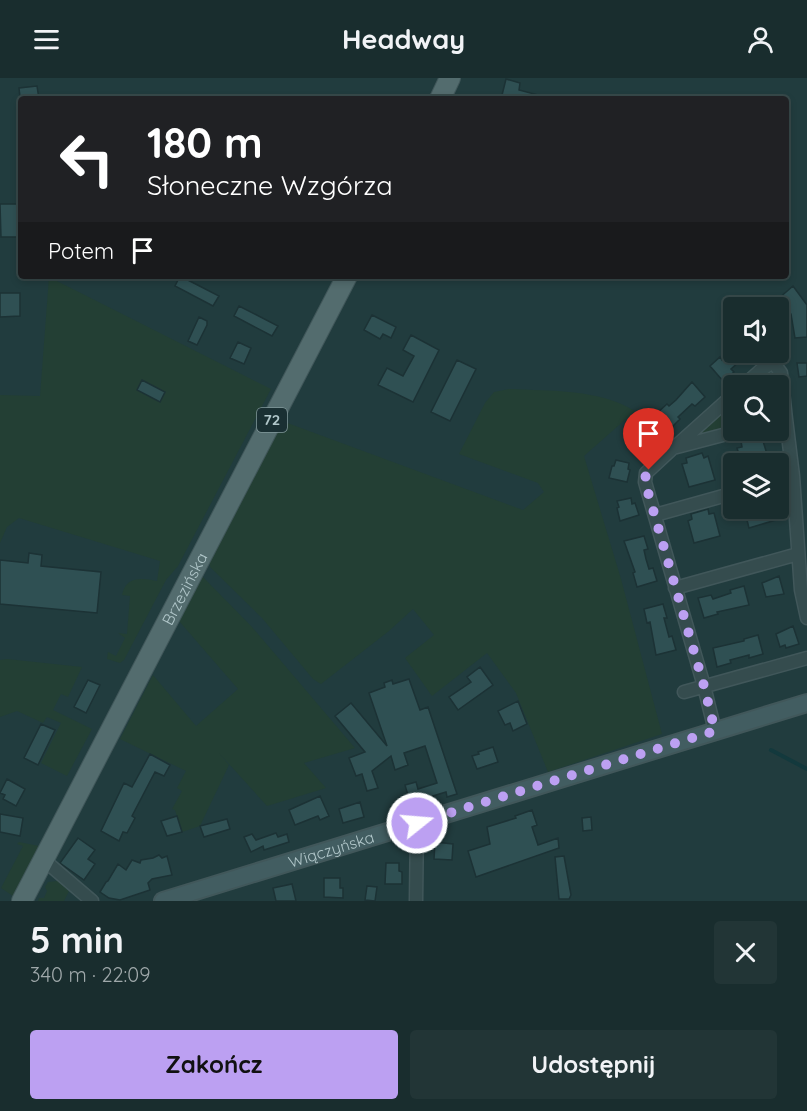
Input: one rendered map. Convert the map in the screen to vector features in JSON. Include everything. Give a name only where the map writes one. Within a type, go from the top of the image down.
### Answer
[{"type":"main road","points":[[441,96],[450,78]]},
{"type":"main road","name":"Brzezińska","points":[[22,901],[345,279]]},
{"type":"street","points":[[755,375],[767,363]]},
{"type":"street","points":[[715,731],[645,482],[646,472],[723,404]]},
{"type":"street","points":[[673,448],[723,435]]},
{"type":"street","points":[[786,441],[793,476],[801,591],[807,618]]},
{"type":"street","points":[[789,477],[793,476]]},
{"type":"street","points":[[655,515],[723,496]]},
{"type":"street","points":[[675,588],[798,554]]},
{"type":"street","points":[[684,692],[807,658]]},
{"type":"street","name":"Wiączyńska","points":[[164,901],[807,703]]},
{"type":"street","points":[[416,901],[417,823]]},
{"type":"street","points":[[44,860],[92,901]]},
{"type":"green space","points":[[49,279],[53,279],[271,389],[178,566],[166,580],[124,660],[120,663],[107,659],[108,652],[116,656],[125,638],[118,633],[127,634],[130,596],[122,595],[124,589],[127,584],[135,580],[157,581],[160,561],[19,518],[7,527],[0,543],[0,395],[40,396]]},
{"type":"green space","points":[[509,389],[574,392],[606,399],[635,411],[584,456],[621,579],[662,734],[548,772],[516,693],[487,653],[432,696],[405,658],[434,635],[413,609],[389,631],[321,684],[313,679],[262,618],[210,567],[210,560],[282,421],[523,510],[544,492],[538,483],[459,454],[485,403],[494,392]]},
{"type":"green space","points":[[723,409],[723,430],[699,435],[698,433]]},
{"type":"green space","points":[[202,576],[252,627],[355,748],[304,763],[326,788],[267,806],[219,753],[229,765],[200,826],[182,832],[175,810],[172,809],[182,791],[177,788],[186,771],[120,739],[153,675],[196,726],[238,689],[179,621]]},
{"type":"green space","points":[[0,660],[82,667],[68,697],[61,694],[53,710],[92,729],[67,776],[41,763],[61,723],[47,717],[43,723],[17,711],[0,717]]},
{"type":"green space","points":[[19,842],[39,846],[13,896],[1,888],[23,846],[17,844]]},
{"type":"green space","points":[[58,881],[69,891],[64,901],[38,901],[39,898],[44,898],[48,882]]},
{"type":"building","points":[[506,79],[520,83],[519,90],[542,96],[502,96]]},
{"type":"building","points":[[37,86],[39,96],[20,96],[19,88]]},
{"type":"building","points":[[0,204],[18,204],[18,237],[1,237]]},
{"type":"building","points":[[178,279],[186,279],[219,296],[213,306],[175,286]]},
{"type":"building","points":[[793,286],[807,305],[807,337],[795,338],[789,312],[789,297],[780,297]]},
{"type":"building","points":[[0,293],[20,293],[20,316],[0,317]]},
{"type":"building","points":[[239,306],[278,326],[272,336],[234,316]]},
{"type":"building","points":[[372,315],[396,327],[391,338],[383,334],[380,339],[364,330]]},
{"type":"building","points":[[199,317],[207,321],[207,325],[197,345],[188,341]]},
{"type":"building","points":[[411,335],[439,350],[413,402],[378,385],[387,368],[403,376],[414,356],[403,350]]},
{"type":"building","points":[[238,342],[251,348],[244,364],[230,358]]},
{"type":"building","points":[[720,357],[723,363],[738,363],[731,369],[734,372],[730,375],[723,375],[723,381],[710,366]]},
{"type":"building","points":[[457,360],[476,369],[450,421],[431,412]]},
{"type":"building","points":[[797,363],[807,363],[807,376],[799,377]]},
{"type":"building","points":[[142,380],[165,392],[160,402],[137,390]]},
{"type":"building","points":[[692,382],[705,397],[695,406],[692,404],[678,417],[680,419],[670,429],[656,414],[667,404],[669,406],[676,400]]},
{"type":"building","points":[[646,428],[656,438],[643,453],[631,439]]},
{"type":"building","points":[[741,441],[763,441],[767,453],[739,453],[737,448],[742,447]]},
{"type":"building","points":[[702,453],[704,458],[708,456],[715,480],[689,487],[682,464],[687,463],[686,458]]},
{"type":"building","points":[[616,460],[629,463],[627,482],[609,478]]},
{"type":"building","points":[[631,498],[639,515],[620,521],[617,501]]},
{"type":"building","points":[[708,509],[709,514],[714,513],[720,536],[694,543],[688,521],[692,519],[691,514]]},
{"type":"building","points":[[747,519],[776,519],[776,520],[749,528]]},
{"type":"building","points":[[644,536],[648,549],[644,550],[646,559],[649,569],[653,568],[657,581],[637,587],[633,573],[635,572],[624,541]]},
{"type":"building","points":[[29,553],[42,555],[41,566],[101,572],[97,613],[0,604],[0,560],[28,563]]},
{"type":"building","points":[[779,576],[784,594],[766,597],[762,583]]},
{"type":"building","points":[[744,586],[749,605],[717,612],[718,614],[704,618],[698,598],[711,595],[713,599]]},
{"type":"building","points":[[663,604],[669,637],[672,636],[676,650],[656,655],[650,622],[647,623],[644,609]]},
{"type":"building","points":[[793,626],[799,644],[786,648],[785,645],[780,647],[776,634]]},
{"type":"building","points":[[758,635],[763,654],[730,660],[731,663],[717,667],[713,648],[744,641],[744,639]]},
{"type":"building","points":[[480,667],[493,685],[458,710],[449,697],[471,682],[467,677]]},
{"type":"building","points":[[409,679],[420,710],[428,707],[457,794],[447,797],[446,792],[413,802],[412,798],[409,799],[405,785],[416,782],[418,789],[437,783],[425,746],[404,753],[408,765],[395,770],[391,756],[372,771],[378,788],[367,791],[362,774],[356,776],[349,758],[365,752],[335,716],[351,703],[387,746],[369,693],[385,687],[384,683],[392,680],[393,684]]},
{"type":"building","points":[[88,680],[100,685],[86,713],[74,707]]},
{"type":"building","points":[[518,701],[527,724],[513,731],[510,723],[505,725],[498,711]]},
{"type":"building","points":[[41,724],[55,730],[38,765],[24,758]]},
{"type":"building","points":[[493,747],[498,762],[477,769],[472,756]]},
{"type":"building","points":[[150,754],[170,765],[164,776],[155,772],[132,816],[135,818],[127,833],[123,832],[119,841],[101,831],[124,783],[132,787]]},
{"type":"building","points":[[7,779],[25,789],[16,806],[3,799],[5,795],[0,793]]},
{"type":"building","points":[[320,796],[329,816],[320,820],[318,816],[295,825],[289,810]]},
{"type":"building","points":[[360,802],[364,817],[343,823],[339,809]]},
{"type":"building","points":[[532,810],[537,825],[532,827],[538,845],[558,838],[559,848],[476,877],[468,851],[490,844],[487,827],[516,818],[515,816]]},
{"type":"building","points":[[0,814],[23,818],[20,836],[0,832]]},
{"type":"building","points":[[177,816],[182,832],[167,836],[161,821]]},
{"type":"building","points":[[591,817],[592,830],[583,831],[582,818]]},
{"type":"building","points":[[227,819],[230,829],[204,837],[200,826]]},
{"type":"building","points":[[276,833],[278,837],[287,834],[289,842],[264,850],[263,846],[251,852],[244,837],[252,834],[256,840]]},
{"type":"building","points":[[78,838],[95,850],[88,859],[95,864],[84,880],[60,863]]},
{"type":"building","points":[[435,842],[453,844],[452,860],[434,859]]},
{"type":"building","points":[[159,855],[162,858],[167,856],[172,875],[152,879],[148,883],[150,890],[120,900],[109,898],[100,892],[118,864],[126,870],[132,860],[140,863],[141,860]]},
{"type":"building","points":[[564,856],[571,895],[569,899],[559,899],[555,857]]},
{"type":"building","points":[[386,863],[399,863],[402,884],[385,884]]},
{"type":"building","points":[[324,878],[340,878],[343,898],[324,897]]},
{"type":"building","points":[[292,884],[296,901],[276,901],[273,888]]},
{"type":"building","points":[[367,886],[377,887],[375,901],[365,900]]},
{"type":"waterway","points":[[771,750],[807,769]]},
{"type":"route","points":[[417,823],[715,731],[645,482],[646,472],[649,470]]}]
